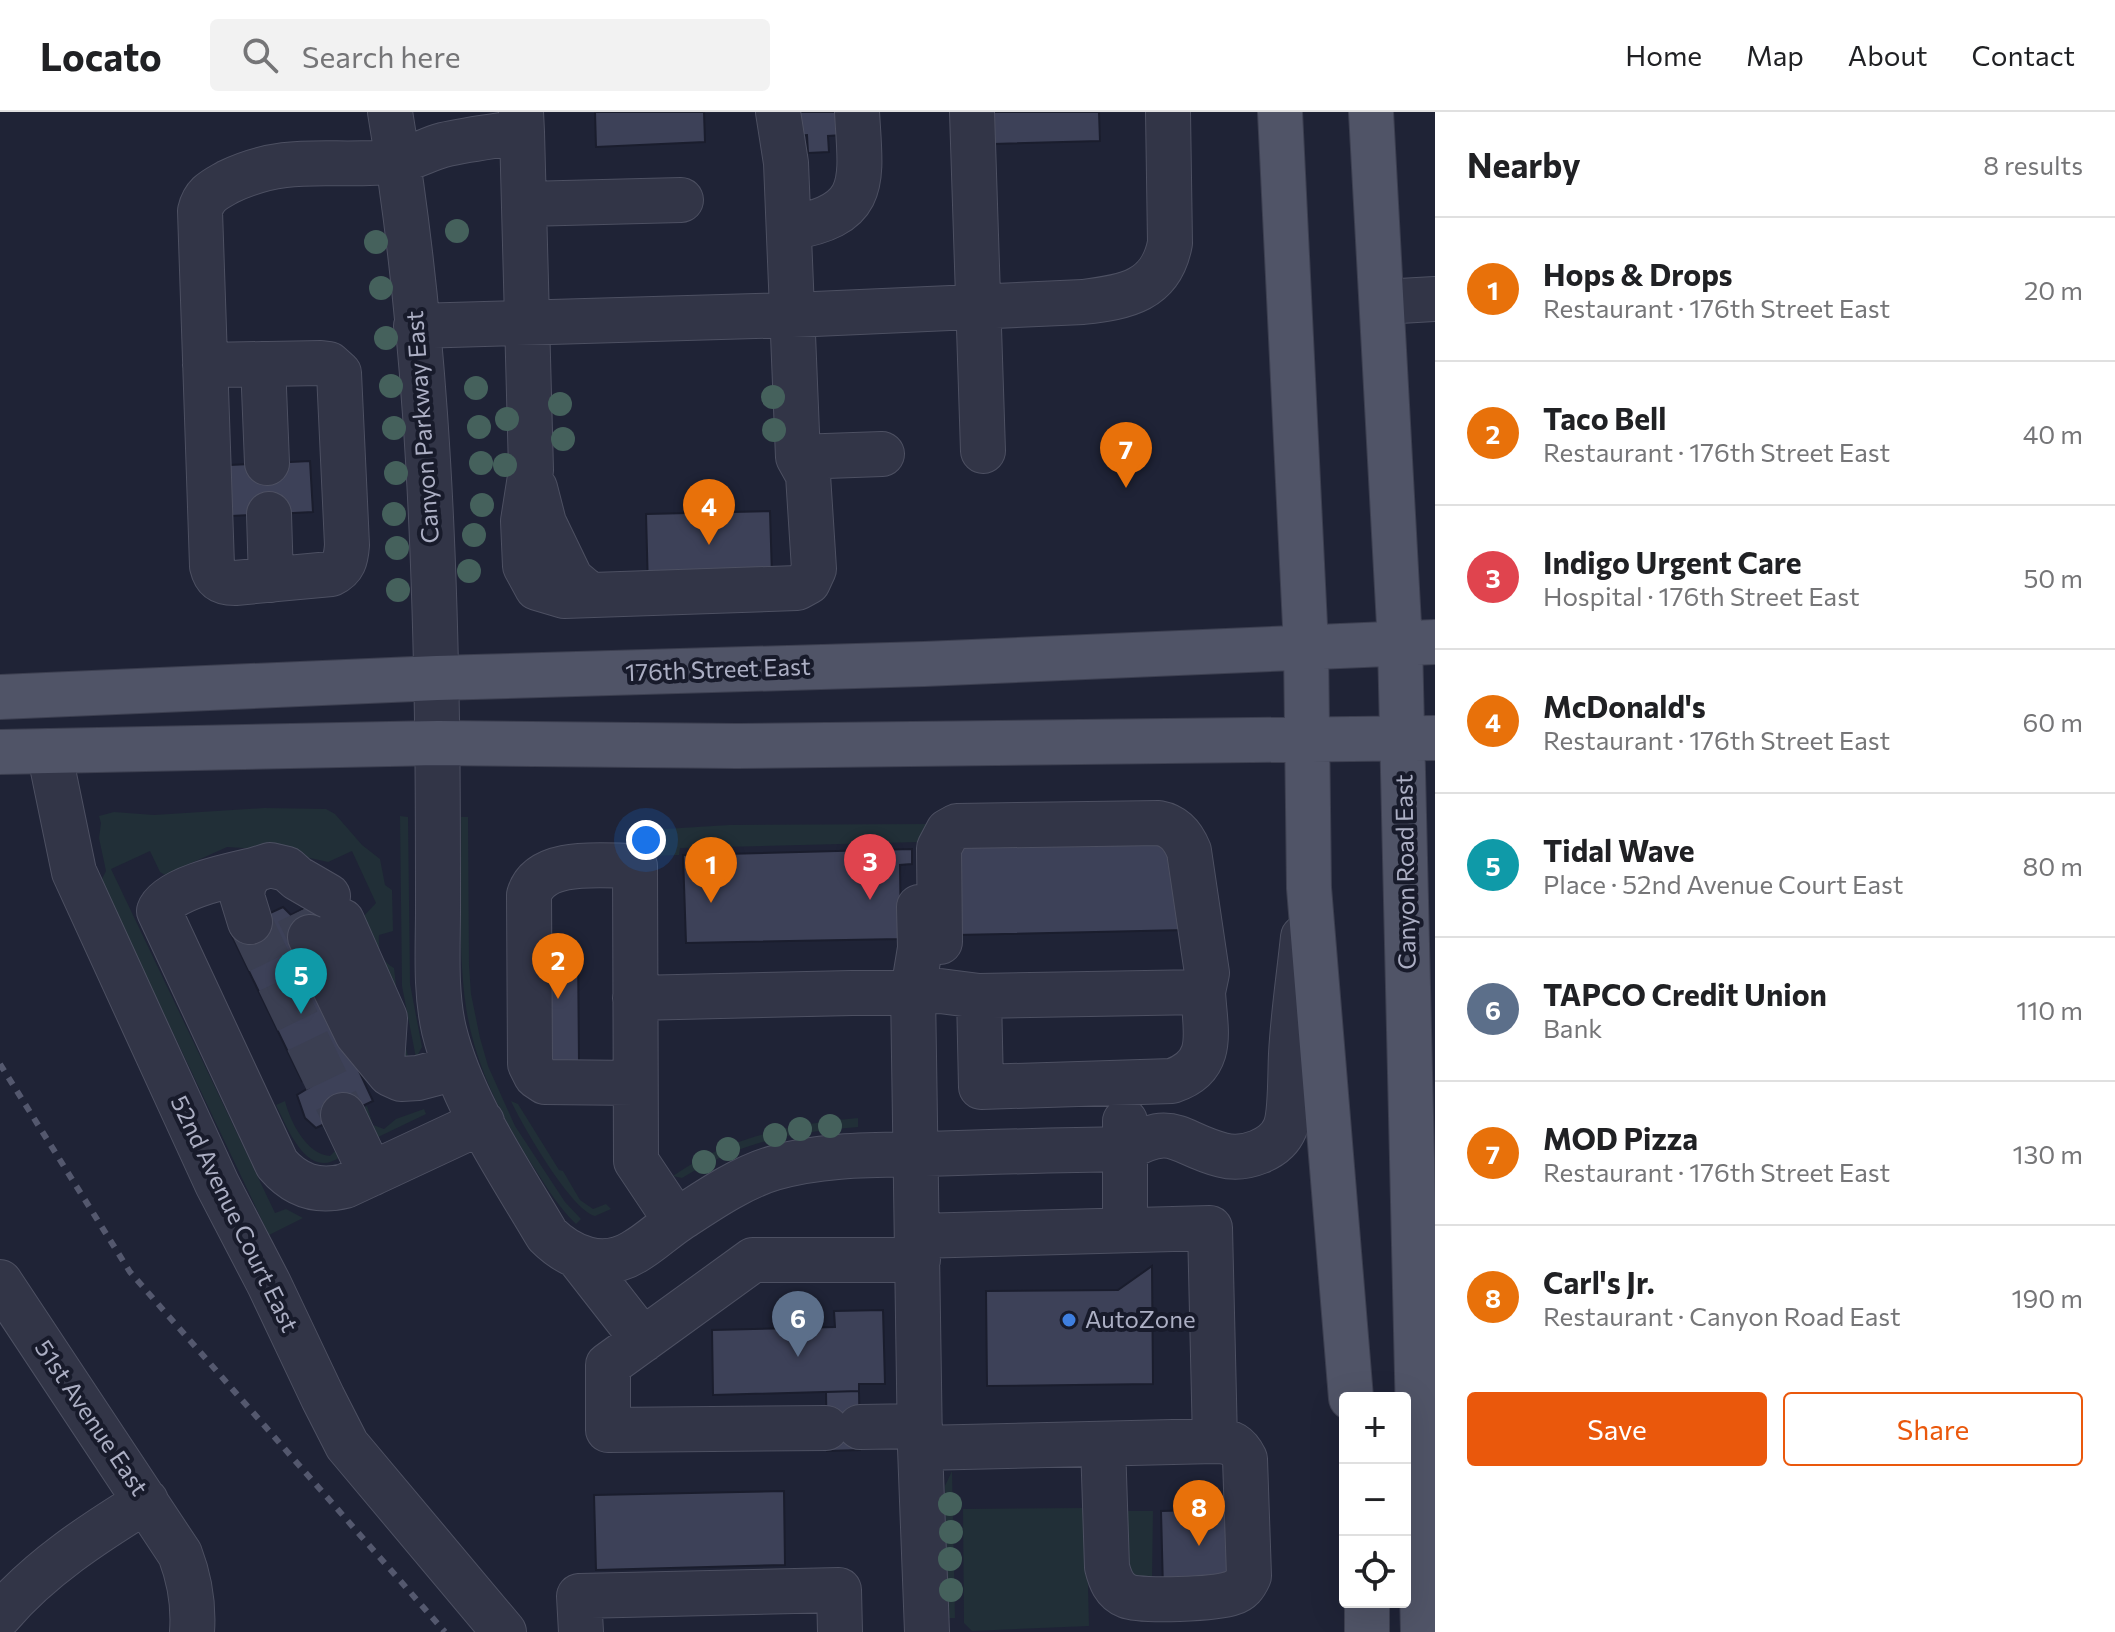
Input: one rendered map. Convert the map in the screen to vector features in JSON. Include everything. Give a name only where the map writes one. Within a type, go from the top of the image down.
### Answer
[{"type":"main road","points":[[1280,112],[1306,646],[1309,888],[1351,1392]]},
{"type":"main road","name":"Canyon Road East","points":[[1371,112],[1382,302],[1418,642],[1423,1632]]},
{"type":"main road","name":"176th Street East","points":[[0,697],[437,678],[908,665],[1418,642]]},
{"type":"main road","points":[[0,752],[438,743],[737,746],[1419,738]]},
{"type":"main road","points":[[1367,1608],[1367,1632]]},
{"type":"street","name":"Canyon Parkway East","points":[[390,112],[398,160],[429,451],[437,678],[438,964],[443,1027],[456,1068],[482,1122],[547,1235],[560,1248],[579,1258],[643,1340]]},
{"type":"street","points":[[972,112],[983,451]]},
{"type":"street","points":[[416,326],[792,315],[1119,298],[1157,276],[1166,262],[1170,243],[1168,112]]},
{"type":"street","points":[[205,365],[321,363],[329,364],[339,373],[347,545],[343,565],[337,571],[225,583],[214,572],[205,365],[200,211],[206,196],[210,191],[251,171],[270,166],[398,160],[521,122],[531,470],[523,521],[525,566],[537,588],[564,596],[797,588],[808,582],[814,569],[808,475],[798,457],[789,228],[812,132]]},
{"type":"street","points":[[789,228],[834,215],[847,204],[859,183],[812,132]]},
{"type":"street","points":[[525,204],[681,200]]},
{"type":"street","points":[[1382,302],[1435,299]]},
{"type":"street","points":[[263,364],[267,463]]},
{"type":"street","points":[[798,457],[882,454]]},
{"type":"street","points":[[269,514],[271,580]]},
{"type":"street","name":"52nd Avenue Court East","points":[[49,751],[74,872],[217,1184],[347,1445],[504,1632]]},
{"type":"street","points":[[919,907],[920,948],[944,993],[981,1087],[1126,1084],[1172,1081],[1186,1076],[1205,1054],[1203,992],[1207,973],[1189,851],[1179,833],[1169,825],[957,826],[948,831],[939,848],[944,993],[917,1154],[920,1437],[927,1632]]},
{"type":"street","points":[[456,1068],[418,1078],[401,1079],[390,1074],[357,1034],[317,911],[287,869],[270,865],[208,881],[166,901],[159,911],[277,1164],[297,1182],[325,1189],[345,1186],[482,1122]]},
{"type":"street","points":[[635,1083],[545,1082],[536,1076],[530,1064],[529,895],[541,875],[556,869],[635,866],[636,1161],[676,1221]]},
{"type":"street","points":[[250,922],[242,896],[244,882],[254,870]]},
{"type":"street","points":[[579,1258],[597,1261],[633,1253],[676,1221],[731,1188],[773,1168],[840,1157],[1125,1149],[1141,1139],[1161,1134],[1179,1136],[1224,1156],[1242,1157],[1256,1153],[1276,1142],[1286,1127],[1292,1031],[1309,888]]},
{"type":"street","points":[[635,998],[1203,992]]},
{"type":"street","points":[[1125,1230],[1126,1084]]},
{"type":"street","points":[[343,1115],[371,1174]]},
{"type":"street","points":[[1103,1444],[1107,1567],[1116,1589],[1138,1599],[1194,1598],[1219,1597],[1245,1585],[1249,1576],[1245,1459],[1239,1448],[1228,1441],[1103,1444],[920,1437],[843,1427],[608,1430],[608,1365],[753,1260],[1125,1230],[1210,1228],[1215,1441]]},
{"type":"street","name":"51st Avenue East","points":[[0,1282],[180,1554],[188,1575],[193,1607],[192,1632]]},
{"type":"street","points":[[0,1615],[15,1597],[71,1551],[146,1501]]},
{"type":"street","points":[[581,1632],[579,1596],[839,1590],[840,1632]]},
{"type":"shaded area","points":[[264,808],[326,809],[335,814],[362,845],[380,859],[385,885],[392,890],[393,931],[379,935],[379,946],[383,958],[394,968],[400,1022],[409,1061],[404,1061],[362,918],[376,903],[352,851],[328,862],[274,850],[227,847],[165,875],[160,872],[150,851],[111,869],[275,1213],[286,1209],[303,1218],[269,1235],[101,881],[106,871],[99,838],[99,816],[114,812],[154,815]]},
{"type":"shaded area","points":[[400,816],[408,817],[410,984],[422,1047],[416,1058],[402,986]]},
{"type":"shaded area","points":[[461,817],[468,817],[469,965],[480,1038],[488,1066],[515,1126],[565,1202],[581,1219],[576,1224],[551,1193],[518,1142],[498,1106],[475,1048],[466,1007],[462,960]]},
{"type":"shaded area","points":[[932,824],[919,842],[680,848],[679,855],[650,856],[649,830],[729,825]]},
{"type":"shaded area","points":[[285,1101],[295,1127],[307,1143],[321,1154],[330,1156],[337,1149],[340,1157],[328,1163],[308,1157],[292,1137],[276,1105]]},
{"type":"shaded area","points":[[511,1101],[518,1104],[580,1200],[593,1209],[606,1204],[611,1209],[595,1216],[573,1199],[536,1146]]},
{"type":"shaded area","points":[[367,1106],[373,1125],[384,1129],[396,1119],[424,1109],[426,1114],[374,1139],[351,1113]]},
{"type":"shaded area","points":[[858,1118],[858,1127],[809,1132],[767,1141],[726,1155],[682,1178],[673,1176],[738,1142],[809,1124]]},
{"type":"shaded area","points":[[952,1471],[955,1618],[947,1618],[945,1486]]},
{"type":"shaded area","points":[[1086,1508],[1089,1626],[972,1631],[964,1623],[963,1509]]},
{"type":"shaded area","points":[[1127,1511],[1153,1511],[1152,1581],[1132,1574],[1127,1564]]},
{"type":"building","points":[[595,112],[704,112],[705,142],[596,147]]},
{"type":"building","points":[[792,112],[843,112],[844,135],[828,136],[829,152],[808,153],[807,135],[794,136]]},
{"type":"building","points":[[992,112],[1099,112],[1100,141],[993,144]]},
{"type":"building","points":[[310,461],[313,512],[231,516],[229,465]]},
{"type":"building","points":[[770,511],[772,576],[648,588],[646,514]]},
{"type":"building","points":[[1161,836],[1173,851],[1186,930],[955,935],[953,850],[965,838]]},
{"type":"building","points":[[912,849],[912,864],[900,865],[901,939],[686,943],[683,855]]},
{"type":"building","points":[[334,892],[349,918],[303,950],[373,1101],[316,1128],[305,1118],[297,1095],[310,1087],[305,1079],[302,1081],[230,932],[283,907],[291,915]]},
{"type":"building","points":[[538,948],[578,948],[579,1062],[545,1063]]},
{"type":"building","name":"AutoZone","points":[[1152,1266],[1153,1384],[987,1386],[986,1291],[1118,1290]]},
{"type":"building","points":[[883,1310],[885,1384],[859,1384],[859,1391],[713,1395],[712,1330],[835,1327],[834,1311]]},
{"type":"building","points":[[859,1391],[860,1450],[827,1451],[826,1392]]},
{"type":"building","points":[[784,1491],[785,1565],[596,1570],[594,1495]]},
{"type":"building","points":[[1235,1509],[1236,1581],[1163,1589],[1161,1511]]},
{"type":"tunnel","points":[[298,912],[310,937]]},
{"type":"tunnel","points":[[250,922],[343,1115]]},
{"type":"railway","points":[[0,1064],[130,1272],[445,1632]]},
{"type":"place","name":"MOD Pizza","points":[[1126,488]]},
{"type":"place","name":"McDonald's","points":[[709,545]]},
{"type":"place","name":"Indigo Urgent Care","points":[[870,900]]},
{"type":"place","name":"Hops & Drops","points":[[711,903]]},
{"type":"place","name":"Taco Bell","points":[[558,999]]},
{"type":"place","name":"Tidal Wave","points":[[301,1014]]},
{"type":"place","name":"AutoZone","points":[[1069,1320]]},
{"type":"place","name":"TAPCO Credit Union","points":[[798,1357]]},
{"type":"place","name":"Carl's Jr.","points":[[1199,1546]]}]
